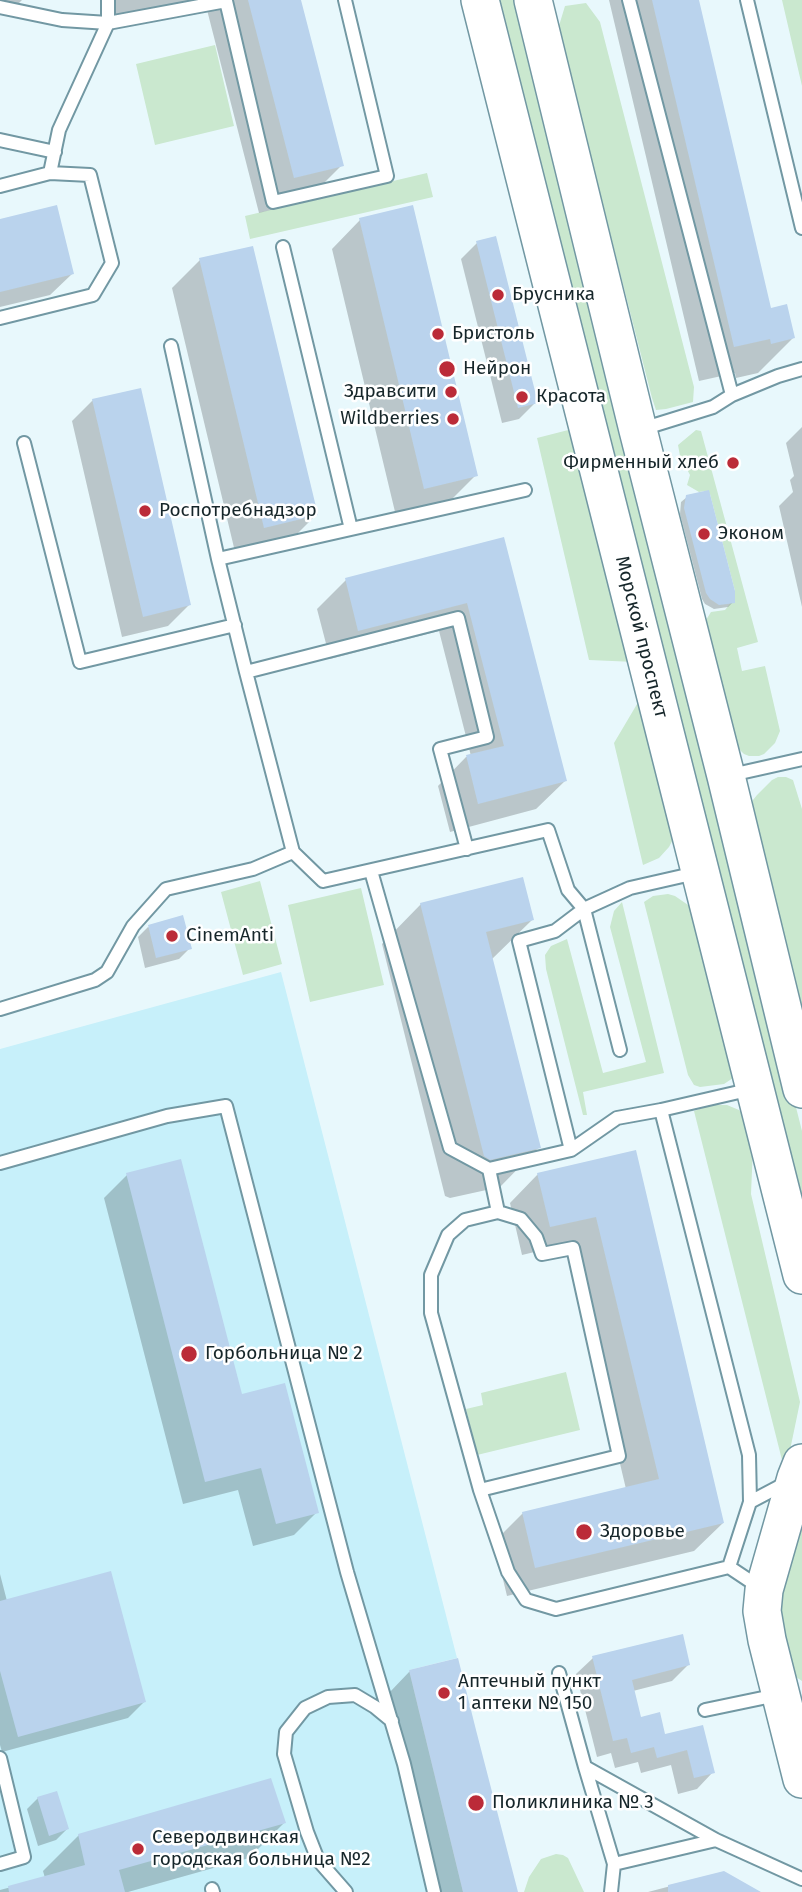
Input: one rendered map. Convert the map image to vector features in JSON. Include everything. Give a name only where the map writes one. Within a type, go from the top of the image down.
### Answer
[{"type":"main road","name":"Морской проспект","points":[[480,0],[802,1275]]},
{"type":"main road","points":[[533,0],[802,1088]]},
{"type":"main road","points":[[799,1471],[764,1590],[762,1611],[802,1779]]},
{"type":"lane","points":[[50,173],[59,130],[108,23],[108,0]]},
{"type":"lane","points":[[0,8],[62,20],[108,23],[226,1],[273,202],[387,176],[345,0]]},
{"type":"lane","points":[[629,0],[732,395]]},
{"type":"lane","points":[[747,0],[802,228]]},
{"type":"lane","points":[[0,140],[54,152]]},
{"type":"lane","points":[[0,186],[50,173],[90,174],[112,263],[93,295],[0,318]]},
{"type":"lane","points":[[283,247],[351,529]]},
{"type":"lane","points":[[171,346],[218,559],[293,852],[323,881],[548,830],[568,890],[584,909],[620,1050]]},
{"type":"lane","points":[[638,430],[713,407],[732,395],[802,369]]},
{"type":"lane","points":[[24,443],[79,662],[235,625]]},
{"type":"lane","points":[[218,559],[525,490]]},
{"type":"lane","points":[[246,672],[458,618],[487,737],[440,749],[467,849]]},
{"type":"lane","points":[[726,776],[802,760]]},
{"type":"lane","points":[[0,1009],[96,980],[107,972],[134,926],[166,889],[253,869],[293,852]]},
{"type":"lane","points":[[371,871],[450,1148],[489,1169],[571,1150],[617,1118],[755,1088]]},
{"type":"lane","points":[[571,1150],[519,940],[555,931],[584,909],[630,888],[700,872]]},
{"type":"lane","points":[[0,1163],[167,1115],[226,1106],[347,1572],[393,1721],[434,1892]]},
{"type":"lane","points":[[661,1110],[749,1455],[750,1502],[729,1567]]},
{"type":"lane","points":[[489,1169],[498,1212]]},
{"type":"lane","points":[[480,1490],[619,1456],[573,1248],[542,1254],[536,1237],[521,1219],[498,1212],[465,1220],[448,1236],[431,1275],[431,1313],[480,1490],[508,1572],[526,1600],[556,1609],[729,1567],[764,1590]]},
{"type":"lane","points":[[750,1502],[799,1471]]},
{"type":"lane","points":[[559,1674],[614,1864],[611,1892]]},
{"type":"lane","points":[[346,1892],[318,1860],[307,1832],[284,1754],[286,1732],[305,1708],[328,1697],[355,1695],[393,1721]]},
{"type":"lane","points":[[705,1710],[785,1700]]},
{"type":"lane","points":[[0,1758],[24,1857],[0,1864]]},
{"type":"lane","points":[[585,1767],[716,1840],[802,1879]]},
{"type":"lane","points":[[614,1864],[716,1840]]},
{"type":"shaded area","name":"Горбольница № 2","points":[[281,972],[457,1658],[409,1670],[463,1892],[0,1892],[0,1049]]},
{"type":"green space","points":[[500,0],[516,0],[802,1131],[802,1211]]},
{"type":"green space","points":[[782,0],[802,0],[802,86]]},
{"type":"green space","points":[[586,3],[600,22],[694,387],[693,402],[666,409],[656,410],[652,398],[558,29],[565,6]]},
{"type":"green space","points":[[215,45],[234,126],[155,145],[136,64]]},
{"type":"green space","points":[[427,173],[433,197],[250,239],[245,216]]},
{"type":"green space","points":[[580,427],[635,662],[589,660],[537,438]]},
{"type":"green space","points":[[696,430],[701,431],[758,642],[737,648],[742,671],[765,666],[780,731],[775,743],[759,756],[744,754],[733,743],[706,620],[711,612],[725,610],[735,598],[735,591],[710,494],[699,492],[687,485],[690,475],[680,456],[678,445]]},
{"type":"green space","points":[[643,694],[678,830],[659,858],[643,865],[614,743]]},
{"type":"green space","points":[[778,777],[793,780],[802,809],[802,1019],[752,815],[753,800]]},
{"type":"green space","points":[[260,881],[282,964],[243,975],[221,892]]},
{"type":"green space","points":[[361,888],[384,985],[310,1002],[288,905]]},
{"type":"green space","points":[[668,894],[691,907],[736,1066],[733,1078],[724,1084],[700,1087],[694,1085],[688,1075],[644,902],[653,896]]},
{"type":"green space","points":[[622,902],[664,1073],[583,1092],[587,1115],[583,1115],[546,969],[545,955],[551,946],[567,939],[603,1073],[646,1062],[610,927],[614,911]]},
{"type":"green space","points":[[711,1105],[727,1105],[739,1110],[748,1121],[753,1147],[751,1194],[800,1402],[789,1455],[782,1460],[694,1111]]},
{"type":"green space","points":[[566,1372],[580,1430],[477,1455],[466,1409],[483,1405],[481,1393]]},
{"type":"green space","points":[[802,1505],[802,1681],[789,1670],[780,1618],[784,1566]]},
{"type":"green space","points":[[556,1854],[568,1858],[584,1892],[524,1892],[529,1877],[541,1859]]},
{"type":"building","points":[[248,0],[301,0],[344,166],[294,178]]},
{"type":"building","points":[[652,0],[699,0],[771,308],[787,304],[795,338],[771,344],[770,339],[734,347]]},
{"type":"building","points":[[57,205],[74,274],[0,292],[0,219]]},
{"type":"building","points":[[413,205],[478,476],[424,489],[359,218]]},
{"type":"building","points":[[496,236],[538,403],[518,408],[476,241]]},
{"type":"building","points":[[253,246],[318,515],[264,528],[199,258]]},
{"type":"building","points":[[141,388],[191,605],[143,617],[92,399]]},
{"type":"building","points":[[709,490],[735,591],[735,603],[719,605],[706,593],[684,508],[686,495]]},
{"type":"building","points":[[504,537],[567,781],[478,804],[466,755],[504,746],[467,603],[358,631],[345,578]]},
{"type":"building","points":[[523,877],[534,920],[486,932],[541,1148],[490,1160],[484,1156],[420,903]]},
{"type":"building","points":[[183,915],[192,949],[156,958],[148,925]]},
{"type":"building","points":[[636,1150],[724,1523],[535,1568],[522,1512],[659,1479],[596,1217],[550,1227],[537,1173]]},
{"type":"building","points":[[181,1159],[242,1394],[285,1383],[319,1513],[276,1524],[261,1468],[205,1482],[126,1173]]},
{"type":"building","points":[[111,1571],[146,1702],[18,1737],[0,1671],[0,1601]]},
{"type":"building","points":[[683,1634],[690,1665],[632,1680],[641,1717],[660,1712],[665,1734],[703,1725],[715,1773],[694,1778],[687,1750],[657,1758],[654,1747],[631,1753],[627,1738],[613,1741],[592,1656]]},
{"type":"building","points":[[458,1658],[518,1892],[463,1892],[409,1670]]},
{"type":"building","name":"Северодвинская городская больница №2","points":[[271,1778],[286,1823],[119,1870],[125,1892],[9,1892],[8,1886],[85,1865],[78,1834]]},
{"type":"building","points":[[57,1791],[69,1829],[49,1836],[37,1797]]},
{"type":"building","points":[[724,1871],[761,1892],[668,1892],[668,1885]]},
{"type":"place","name":"Брусника","points":[[498,295]]},
{"type":"place","name":"Бристоль","points":[[438,334]]},
{"type":"place","name":"Нейрон","points":[[447,369]]},
{"type":"place","name":"Здравсити","points":[[451,392]]},
{"type":"place","name":"Красота","points":[[522,397]]},
{"type":"place","name":"Wildberries","points":[[453,419]]},
{"type":"place","name":"Фирменный хлеб","points":[[733,463]]},
{"type":"place","name":"Роспотребнадзор","points":[[145,511]]},
{"type":"place","name":"Эконом","points":[[704,534]]},
{"type":"place","name":"CinemAnti","points":[[172,936]]},
{"type":"place","name":"Горбольница № 2","points":[[189,1354]]},
{"type":"place","name":"Здоровье","points":[[584,1532]]},
{"type":"place","name":"Аптечный пункт 1 аптеки № 150","points":[[444,1693]]},
{"type":"place","name":"Поликлиника № 3","points":[[476,1803]]},
{"type":"place","name":"Северодвинская городская больница №2","points":[[138,1849]]}]
